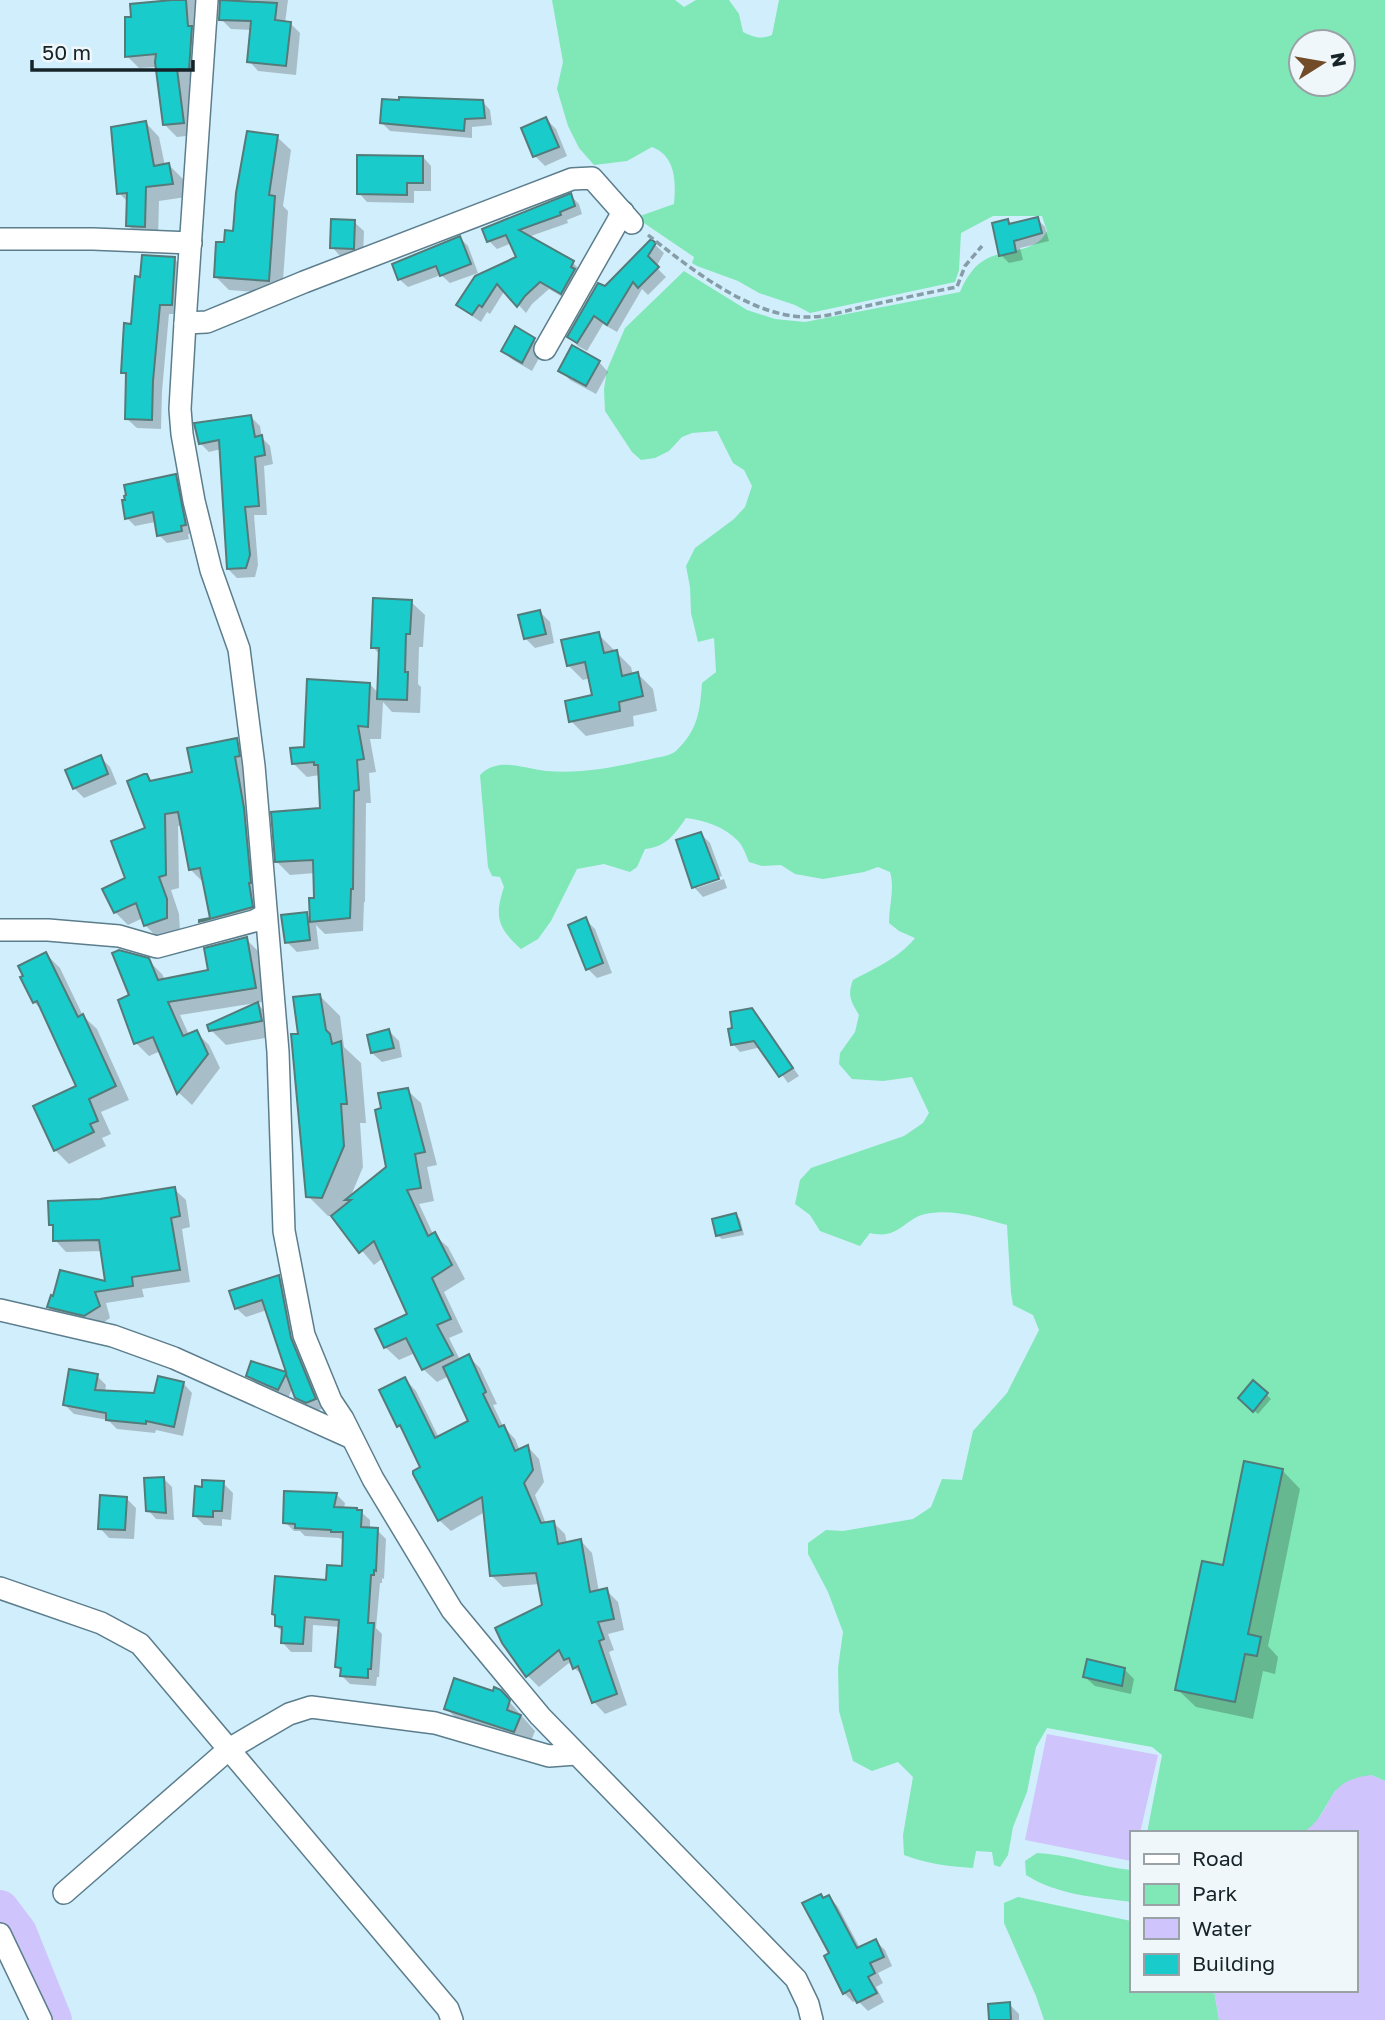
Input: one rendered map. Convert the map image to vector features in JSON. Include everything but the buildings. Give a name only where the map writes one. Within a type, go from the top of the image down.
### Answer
[{"type":"street","points":[[207,0],[180,409],[185,460],[211,570],[239,649],[254,766],[278,1052],[284,1231],[304,1335],[331,1401],[373,1479],[452,1610],[540,1716],[796,1979],[808,2004],[811,2020]]},
{"type":"street","points":[[185,323],[207,322],[572,179],[592,178],[628,217],[545,349]]},
{"type":"street","points":[[0,239],[191,243]]},
{"type":"street","points":[[0,930],[48,930],[119,936],[157,947],[254,921],[265,915]]},
{"type":"street","points":[[3,1318],[113,1336],[174,1358],[352,1438]]},
{"type":"street","points":[[0,1588],[101,1623],[140,1644],[448,2009],[452,2020]]},
{"type":"street","points":[[64,1894],[229,1749],[289,1714],[311,1707],[435,1723],[549,1756],[576,1754]]},
{"type":"street","points":[[0,1934],[41,2020]]},
{"type":"path","points":[[628,217],[690,268],[729,292],[757,305],[809,317],[957,286],[965,266],[982,246]]},
{"type":"green space","points":[[552,0],[675,0],[684,7],[696,0],[729,0],[739,14],[743,32],[761,38],[772,35],[779,0],[1385,0],[1385,1781],[1371,1775],[1335,1791],[1314,1826],[1305,1831],[1147,1831],[1162,1755],[1152,1747],[1047,1728],[1036,1747],[1027,1792],[1013,1827],[1008,1855],[1000,1867],[994,1865],[992,1852],[976,1851],[973,1868],[921,1861],[904,1855],[903,1835],[913,1777],[898,1762],[872,1771],[853,1761],[839,1711],[838,1668],[843,1632],[828,1592],[808,1554],[808,1543],[826,1530],[843,1531],[913,1519],[931,1507],[942,1479],[962,1480],[973,1431],[1007,1393],[1039,1330],[1033,1315],[1013,1305],[1007,1225],[967,1215],[935,1212],[918,1217],[888,1234],[870,1233],[860,1246],[820,1231],[810,1215],[795,1204],[800,1180],[811,1168],[904,1136],[923,1123],[929,1113],[912,1077],[883,1081],[852,1079],[839,1064],[840,1053],[855,1032],[859,1015],[851,998],[853,980],[894,957],[915,938],[889,923],[892,891],[890,872],[878,867],[823,879],[795,874],[781,865],[762,866],[749,862],[740,843],[721,828],[686,818],[664,843],[645,849],[637,867],[630,872],[604,864],[577,869],[551,921],[538,939],[521,949],[507,935],[500,921],[499,906],[504,887],[500,877],[492,876],[488,867],[480,775],[487,769],[512,765],[546,771],[586,771],[671,754],[693,728],[699,711],[702,683],[716,672],[714,638],[698,642],[691,613],[686,566],[695,548],[734,519],[745,507],[752,486],[744,470],[733,463],[717,431],[692,433],[682,437],[669,451],[655,458],[641,460],[632,452],[605,411],[607,370],[625,328],[684,271],[747,310],[775,319],[805,322],[960,292],[969,275],[983,261],[999,254],[1027,248],[1042,239],[1047,231],[1042,216],[993,216],[961,233],[959,270],[955,282],[810,313],[697,266],[692,263],[694,257],[641,221],[640,216],[674,204],[673,171],[660,151],[652,147],[627,161],[594,165],[579,148],[568,126],[557,89],[563,62]]},
{"type":"green space","points":[[1037,1853],[1130,1870],[1130,1902],[1050,1887],[1026,1875],[1025,1861]]},
{"type":"green space","points":[[1018,1897],[1130,1921],[1130,1992],[1214,1992],[1219,2020],[1044,2020],[1004,1923],[1004,1903]]},
{"type":"water","points":[[1047,1734],[1158,1755],[1140,1831],[1130,1831],[1130,1861],[1025,1840]]},
{"type":"water","points":[[1371,1775],[1385,1781],[1385,2020],[1219,2020],[1214,1992],[1357,1992],[1357,1831],[1305,1831],[1320,1816],[1336,1790],[1355,1778]]},
{"type":"waterway","points":[[0,1909],[18,1933],[53,2020]]}]
